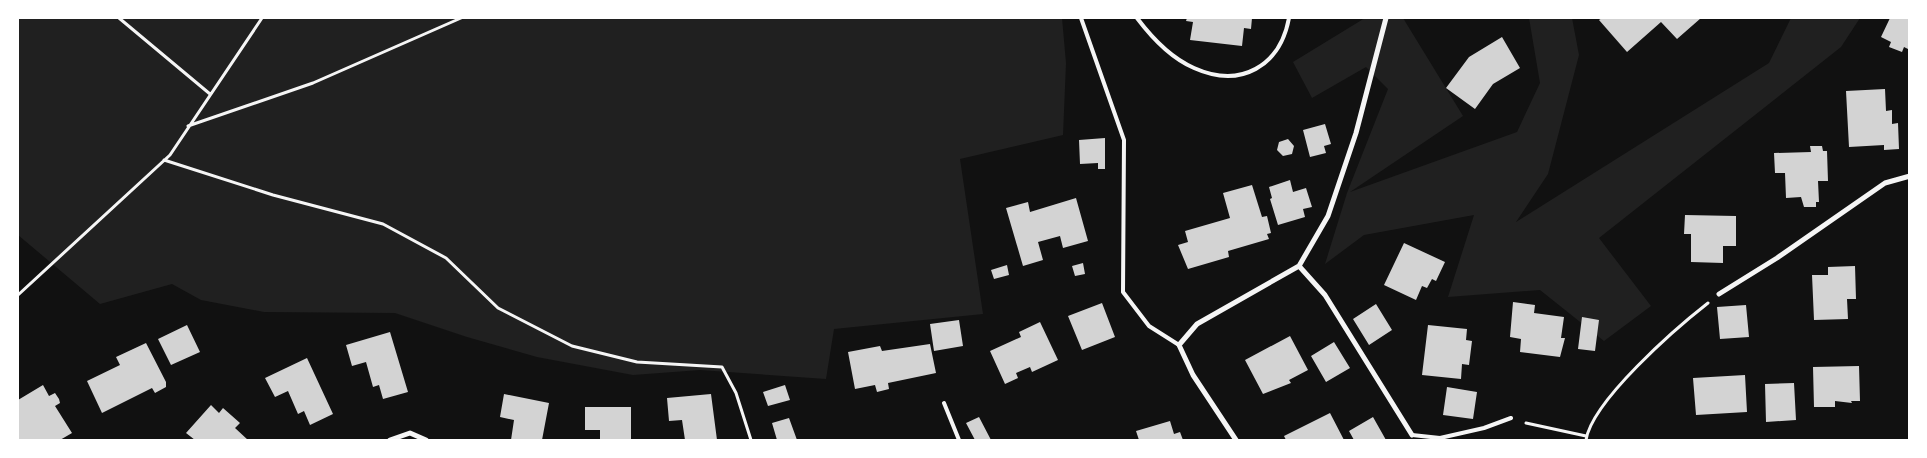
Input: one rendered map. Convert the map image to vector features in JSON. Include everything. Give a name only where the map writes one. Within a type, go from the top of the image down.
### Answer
[{"type":"street","points":[[1236,440],[1193,375],[1179,345],[1197,324],[1299,266],[1328,216],[1356,133],[1386,18]]},
{"type":"street","points":[[1719,294],[1777,258],[1885,183],[1910,176]]},
{"type":"street","points":[[1299,266],[1325,295],[1412,435]]},
{"type":"street","points":[[390,440],[410,434],[426,440]]},
{"type":"lane","points":[[1081,18],[1124,140],[1123,292],[1149,326],[1179,345]]},
{"type":"lane","points":[[1137,18],[1152,37],[1180,60],[1194,68],[1224,75],[1246,73],[1265,63],[1275,54],[1282,43],[1289,18]]},
{"type":"lane","points":[[944,404],[960,440]]},
{"type":"lane","points":[[1412,435],[1440,438],[1484,428],[1511,418]]},
{"type":"path","points":[[119,18],[210,94]]},
{"type":"path","points":[[18,296],[164,160],[262,18]]},
{"type":"path","points":[[188,126],[313,83],[461,18]]},
{"type":"path","points":[[164,160],[273,195],[383,224],[446,258],[498,308],[572,346],[637,362],[722,367],[733,387],[751,440]]},
{"type":"path","points":[[1511,418],[1586,438],[1601,407],[1667,336],[1719,294]]},
{"type":"shaded area","points":[[18,18],[1062,18],[1066,63],[1063,135],[960,159],[983,314],[834,329],[826,379],[700,370],[633,375],[537,357],[467,337],[395,313],[264,312],[201,300],[172,284],[100,304],[18,235]]},
{"type":"shaded area","points":[[1365,18],[1403,18],[1463,116],[1350,192],[1517,132],[1540,83],[1529,18],[1572,18],[1579,55],[1548,174],[1516,222],[1769,63],[1791,18],[1860,18],[1841,47],[1599,238],[1651,306],[1604,341],[1540,290],[1448,297],[1474,215],[1364,235],[1325,264],[1347,193],[1388,89],[1366,67],[1312,98],[1293,62]]},
{"type":"building","points":[[1187,18],[1252,18],[1251,29],[1244,28],[1242,46],[1190,40],[1193,22],[1186,21]]},
{"type":"building","points":[[1602,18],[1701,18],[1677,39],[1661,22],[1627,52],[1599,20]]},
{"type":"building","points":[[1890,18],[1910,18],[1910,50],[1904,47],[1902,52],[1889,47],[1891,42],[1881,37]]},
{"type":"building","points":[[1502,37],[1520,68],[1493,84],[1475,109],[1446,88],[1469,57]]},
{"type":"building","points":[[1885,89],[1886,111],[1892,110],[1892,124],[1898,123],[1899,149],[1884,150],[1884,145],[1849,147],[1846,91]]},
{"type":"building","points":[[1325,124],[1331,144],[1324,146],[1326,153],[1310,157],[1303,130]]},
{"type":"building","points":[[1105,138],[1105,169],[1098,169],[1098,163],[1080,164],[1079,140]]},
{"type":"building","points":[[1288,139],[1294,146],[1292,154],[1283,156],[1277,150],[1279,142]]},
{"type":"building","points":[[1810,146],[1822,146],[1823,151],[1827,151],[1828,181],[1818,181],[1819,202],[1816,202],[1816,207],[1804,207],[1801,197],[1786,198],[1785,173],[1775,173],[1774,153],[1811,152]]},
{"type":"building","points":[[1290,180],[1293,192],[1306,188],[1312,207],[1303,209],[1305,217],[1278,225],[1270,199],[1272,198],[1269,187]]},
{"type":"building","points":[[1252,185],[1262,217],[1267,216],[1271,233],[1267,234],[1269,239],[1228,251],[1229,257],[1188,269],[1178,245],[1188,242],[1185,231],[1230,218],[1223,193]]},
{"type":"building","points":[[1076,198],[1088,241],[1063,248],[1060,236],[1038,242],[1043,260],[1023,266],[1006,208],[1028,202],[1030,212]]},
{"type":"building","points":[[1685,215],[1736,216],[1736,246],[1723,246],[1723,263],[1691,262],[1691,234],[1684,234]]},
{"type":"building","points":[[1404,243],[1445,262],[1436,281],[1432,279],[1427,288],[1422,286],[1416,300],[1384,285]]},
{"type":"building","points":[[1083,263],[1085,274],[1075,276],[1072,266]]},
{"type":"building","points":[[1007,265],[1009,275],[994,279],[991,270]]},
{"type":"building","points":[[1855,266],[1856,299],[1847,299],[1848,319],[1814,320],[1812,275],[1828,275],[1828,267]]},
{"type":"building","points":[[1513,302],[1535,305],[1534,313],[1564,317],[1561,338],[1565,338],[1560,357],[1520,352],[1521,339],[1510,337]]},
{"type":"building","points":[[1102,303],[1115,337],[1082,350],[1068,316]]},
{"type":"building","points":[[1376,304],[1392,330],[1369,345],[1353,319]]},
{"type":"building","points":[[1746,305],[1749,337],[1720,339],[1717,307]]},
{"type":"building","points":[[1582,317],[1599,320],[1595,351],[1578,349]]},
{"type":"building","points":[[959,320],[963,346],[934,351],[930,324]]},
{"type":"building","points":[[1040,322],[1058,360],[1032,372],[1030,367],[1016,373],[1018,378],[1005,384],[990,351],[1021,337],[1019,332]]},
{"type":"building","points":[[187,325],[200,352],[171,365],[158,339]]},
{"type":"building","points":[[1428,325],[1467,329],[1466,340],[1472,341],[1469,365],[1462,364],[1461,379],[1422,375]]},
{"type":"building","points":[[390,332],[408,392],[383,399],[379,385],[373,387],[366,362],[352,366],[346,345]]},
{"type":"building","points":[[1290,336],[1308,370],[1289,380],[1291,383],[1263,394],[1245,360]]},
{"type":"building","points":[[1334,342],[1350,368],[1326,382],[1311,356]]},
{"type":"building","points":[[146,343],[166,382],[166,387],[155,393],[152,388],[102,413],[87,381],[120,365],[116,357]]},
{"type":"building","points":[[930,344],[936,373],[888,383],[889,389],[877,392],[875,385],[855,389],[848,352],[880,346],[882,351]]},
{"type":"building","points":[[307,358],[333,414],[310,425],[304,411],[298,414],[288,391],[275,397],[265,378]]},
{"type":"building","points":[[1859,366],[1860,401],[1851,401],[1852,403],[1835,401],[1835,407],[1814,407],[1813,367]]},
{"type":"building","points":[[1745,375],[1747,412],[1696,415],[1693,378]]},
{"type":"building","points":[[1794,383],[1796,420],[1766,422],[1765,384]]},
{"type":"building","points":[[43,385],[49,396],[55,393],[59,399],[60,403],[55,406],[72,433],[60,440],[18,440],[18,400]]},
{"type":"building","points":[[785,385],[790,400],[768,406],[763,392]]},
{"type":"building","points":[[1447,387],[1477,392],[1473,419],[1443,415]]},
{"type":"building","points":[[504,394],[549,403],[542,440],[511,440],[514,420],[500,417]]},
{"type":"building","points":[[711,394],[717,440],[685,440],[682,420],[669,421],[667,398]]},
{"type":"building","points":[[211,405],[219,413],[223,408],[240,423],[235,428],[248,440],[195,440],[186,433]]},
{"type":"building","points":[[585,407],[631,407],[631,440],[600,440],[600,430],[585,430]]},
{"type":"building","points":[[1330,413],[1344,440],[1286,440],[1284,436]]},
{"type":"building","points":[[979,417],[991,440],[975,440],[966,423]]},
{"type":"building","points":[[1373,417],[1386,440],[1354,440],[1349,431]]},
{"type":"building","points":[[789,418],[797,440],[777,440],[772,423]]},
{"type":"building","points":[[1170,421],[1174,434],[1180,432],[1183,440],[1139,440],[1136,431]]}]
